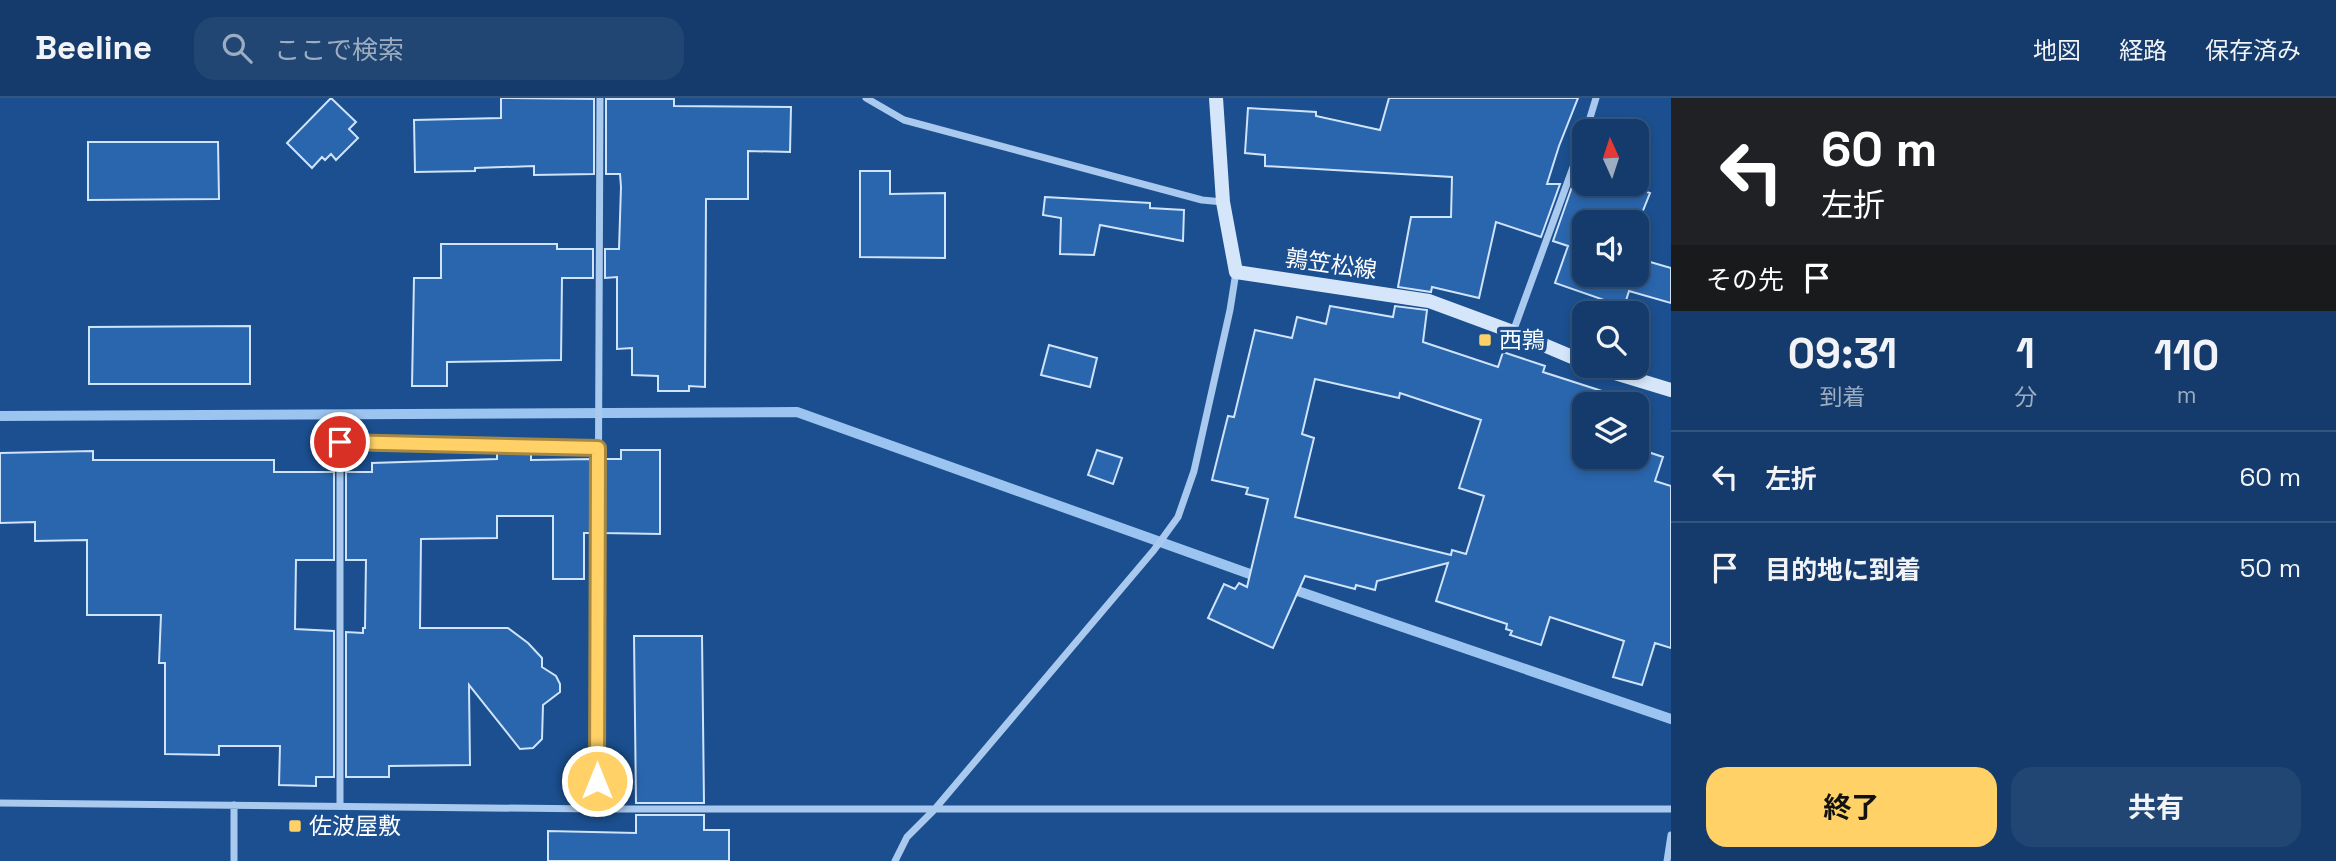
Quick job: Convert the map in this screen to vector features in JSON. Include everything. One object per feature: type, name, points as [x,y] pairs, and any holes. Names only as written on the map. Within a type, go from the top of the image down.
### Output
[{"type":"main road","points":[[1216,98],[1223,202],[1236,272]]},
{"type":"main road","name":"鶉笠松線","points":[[1236,272],[1429,301],[1572,357]]},
{"type":"main road","points":[[1632,378],[1671,390]]},
{"type":"street","points":[[597,809],[600,98]]},
{"type":"street","points":[[866,98],[904,120],[1202,200],[1223,202]]},
{"type":"street","points":[[1590,119],[1596,98]]},
{"type":"street","points":[[1513,332],[1572,170]]},
{"type":"street","points":[[895,861],[907,836],[934,810],[1154,550],[1178,517],[1194,471],[1236,272]]},
{"type":"street","points":[[340,806],[340,442],[598,448]]},
{"type":"street","points":[[0,803],[597,809],[1671,809]]},
{"type":"street","points":[[234,805],[234,861]]},
{"type":"street","points":[[1667,861],[1671,835]]},
{"type":"building","points":[[331,98],[356,122],[349,129],[358,138],[336,160],[331,154],[325,160],[322,157],[312,168],[287,143]]},
{"type":"building","points":[[501,98],[594,99],[594,174],[534,175],[534,166],[415,172],[414,120],[501,118]]},
{"type":"building","points":[[1389,98],[1578,98],[1547,184],[1560,184],[1541,237],[1496,222],[1479,298],[1432,287],[1431,292],[1398,287],[1411,217],[1451,217],[1452,177],[1265,166],[1265,155],[1245,153],[1248,108],[1316,112],[1316,116],[1380,130]]},
{"type":"building","points":[[606,99],[674,99],[674,106],[791,107],[790,152],[748,151],[748,199],[706,199],[705,387],[689,386],[689,391],[658,391],[658,376],[632,375],[632,348],[617,349],[617,277],[605,278],[605,249],[619,249],[621,187],[620,174],[606,174]]},
{"type":"building","points":[[88,142],[218,142],[219,199],[88,200]]},
{"type":"building","points":[[860,171],[890,171],[890,194],[945,193],[945,258],[860,257]]},
{"type":"building","points":[[1572,187],[1572,196],[1649,196],[1643,210],[1572,210],[1572,287],[1649,287],[1649,262],[1671,268],[1671,303],[1629,291],[1626,301],[1607,301],[1555,283],[1568,246],[1553,241]]},
{"type":"building","points":[[1045,197],[1150,203],[1150,208],[1184,210],[1183,241],[1100,225],[1094,255],[1060,254],[1061,218],[1043,215]]},
{"type":"building","points":[[441,244],[557,244],[557,249],[593,249],[593,278],[562,278],[561,360],[447,362],[447,386],[412,386],[414,278],[441,278]]},
{"type":"building","points":[[1330,306],[1393,317],[1395,306],[1427,310],[1423,342],[1498,367],[1503,352],[1545,366],[1543,372],[1605,392],[1572,392],[1572,469],[1649,469],[1649,452],[1663,457],[1655,481],[1671,486],[1671,648],[1655,643],[1642,685],[1613,677],[1624,641],[1550,617],[1541,645],[1510,635],[1512,631],[1506,629],[1507,624],[1436,601],[1448,563],[1377,581],[1375,590],[1356,585],[1355,589],[1305,576],[1273,648],[1208,618],[1224,584],[1235,589],[1239,583],[1247,587],[1268,499],[1246,494],[1248,488],[1212,480],[1228,416],[1234,417],[1255,330],[1292,338],[1297,317],[1326,324]],"holes":[[[1315,379],[1399,398],[1400,393],[1481,420],[1459,488],[1484,496],[1466,554],[1452,550],[1451,555],[1295,517],[1314,438],[1302,434]]]},
{"type":"building","points":[[250,326],[250,384],[89,384],[89,327]]},
{"type":"building","points":[[1049,345],[1097,358],[1090,387],[1041,375]]},
{"type":"building","points":[[621,450],[660,450],[660,534],[604,533],[605,459],[621,459]]},
{"type":"building","points":[[1097,450],[1122,458],[1113,484],[1088,475]]},
{"type":"building","points":[[93,451],[93,460],[274,460],[274,472],[334,472],[334,560],[296,560],[295,629],[334,631],[334,777],[316,777],[316,786],[279,785],[280,746],[219,746],[219,755],[165,754],[165,663],[159,663],[161,615],[87,615],[87,540],[35,541],[35,522],[0,523],[0,453]]},
{"type":"building","points":[[497,451],[531,452],[531,460],[592,459],[592,533],[584,533],[584,579],[553,579],[553,516],[497,516],[497,538],[421,539],[420,628],[508,628],[528,643],[542,658],[542,667],[556,676],[560,684],[560,692],[543,705],[542,739],[533,748],[520,749],[469,685],[470,765],[389,766],[389,777],[346,777],[346,632],[363,633],[365,628],[366,560],[346,560],[346,472],[372,472],[372,463],[497,459]]},
{"type":"building","points":[[634,636],[702,636],[704,803],[636,803]]},
{"type":"building","points":[[636,815],[704,815],[704,830],[729,830],[729,861],[548,861],[548,831],[636,833]]},
{"type":"waterway","points":[[0,416],[797,412],[1261,578]]},
{"type":"waterway","points":[[1286,587],[1671,719]]},
{"type":"place","name":"西鶉","points":[[1485,340]]},
{"type":"place","name":"佐波屋敷","points":[[295,826]]},
{"type":"route","points":[[340,442],[598,448],[597,781]]}]
